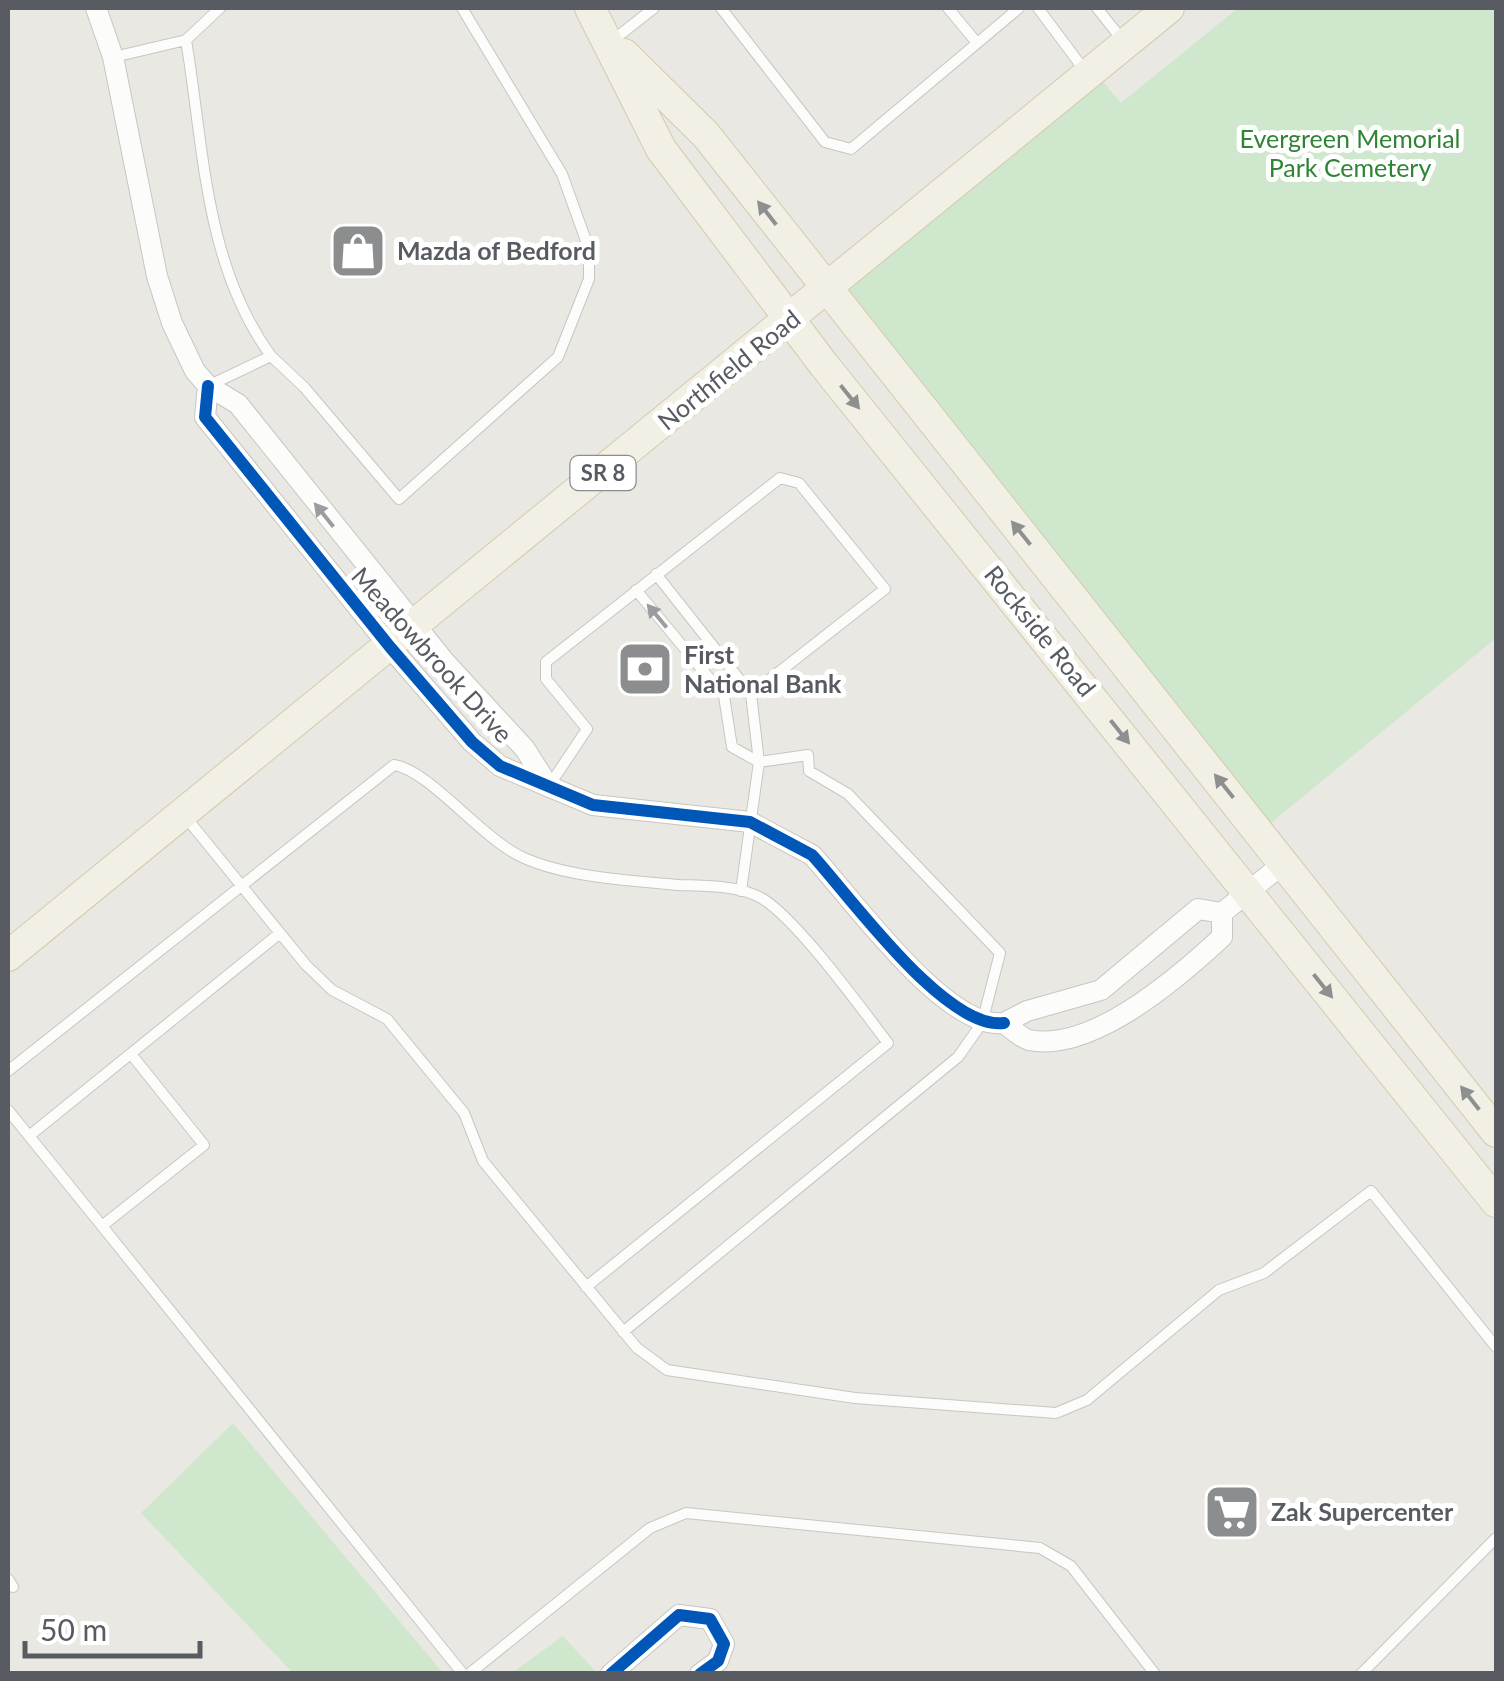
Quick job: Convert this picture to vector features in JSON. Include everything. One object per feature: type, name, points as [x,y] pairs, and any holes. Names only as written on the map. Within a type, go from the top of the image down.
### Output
[{"type":"main road","name":"Rockside Road","points":[[590,8],[611,42],[661,150],[791,320],[1496,1202]]},
{"type":"main road","name":"Northfield Road","points":[[8,956],[1169,8]]},
{"type":"main road","name":"Rockside Road","points":[[611,42],[706,134],[1496,1132]]},
{"type":"street","name":"Meadowbrook Drive","points":[[96,8],[113,57],[156,276],[182,349],[208,386],[238,404],[416,626],[525,749],[548,787]]},
{"type":"street","name":"Meadowbrook Drive","points":[[208,386],[205,417],[390,647],[472,742],[500,766],[593,805],[750,822],[812,855],[923,979],[944,999],[982,1023]]},
{"type":"street","points":[[982,1023],[1004,1022],[1026,1011],[1101,990],[1198,909],[1222,913],[1284,863]]},
{"type":"street","points":[[1004,1022],[1027,1040],[1058,1038],[1110,1024],[1222,938],[1222,913]]},
{"type":"street","points":[[611,1674],[678,1615],[710,1619],[721,1632],[724,1644],[719,1667],[700,1674]]},
{"type":"lane","points":[[113,57],[186,40],[220,8]]},
{"type":"lane","points":[[186,40],[214,229],[244,308],[271,356],[304,388],[398,499],[545,370],[570,336],[589,280],[589,249],[576,205],[462,8]]},
{"type":"lane","points":[[611,42],[654,8]]},
{"type":"lane","points":[[721,8],[825,142],[851,149],[1019,8]]},
{"type":"lane","points":[[948,8],[976,43]]},
{"type":"lane","points":[[1038,8],[1087,74]]},
{"type":"lane","points":[[1097,8],[1124,42]]},
{"type":"lane","points":[[208,386],[271,356]]},
{"type":"lane","points":[[548,787],[587,730],[546,679],[546,662],[780,478],[799,484],[885,589],[751,694]]},
{"type":"lane","points":[[656,574],[751,694],[760,762],[748,865],[741,891]]},
{"type":"lane","points":[[623,1332],[958,1058],[982,1023],[1000,952],[848,794],[810,771],[808,756],[760,762],[732,747],[724,696],[636,590]]},
{"type":"lane","points":[[8,1072],[394,765],[413,768],[444,800],[524,858],[616,880],[741,891],[764,900],[802,938],[888,1044],[586,1287]]},
{"type":"lane","points":[[184,814],[280,933],[332,990],[387,1019],[464,1113],[483,1162],[623,1332],[647,1358],[667,1370],[855,1398],[1056,1413],[1086,1400],[1219,1290],[1264,1273],[1370,1191],[1496,1347]]},
{"type":"lane","points":[[29,1136],[280,933]]},
{"type":"lane","points":[[102,1226],[204,1145],[131,1054]]},
{"type":"lane","points":[[8,1110],[466,1674],[650,1528],[686,1513],[1040,1548],[1071,1566],[1155,1674]]},
{"type":"lane","points":[[1361,1674],[1496,1538]]},
{"type":"green space","name":"Evergreen Memorial Park Cemetery","points":[[1238,8],[1496,8],[1496,638],[1260,832],[828,290],[1092,69],[1121,103]]},
{"type":"green space","points":[[233,1423],[443,1673],[293,1673],[141,1513]]},
{"type":"green space","points":[[563,1636],[597,1673],[512,1673]]},
{"type":"cycle path","points":[[208,386],[205,417],[390,647],[472,742],[500,766],[593,805],[750,822],[812,855],[900,957],[955,1006],[981,1020],[1004,1023]]},
{"type":"cycle path","points":[[611,1674],[679,1615],[710,1619],[724,1644],[718,1661],[700,1674]]},
{"type":"place","name":"Mazda of Bedford","points":[[358,251]]},
{"type":"place","name":"First National Bank","points":[[645,669]]},
{"type":"place","name":"Zak Supercenter","points":[[1232,1512]]}]
